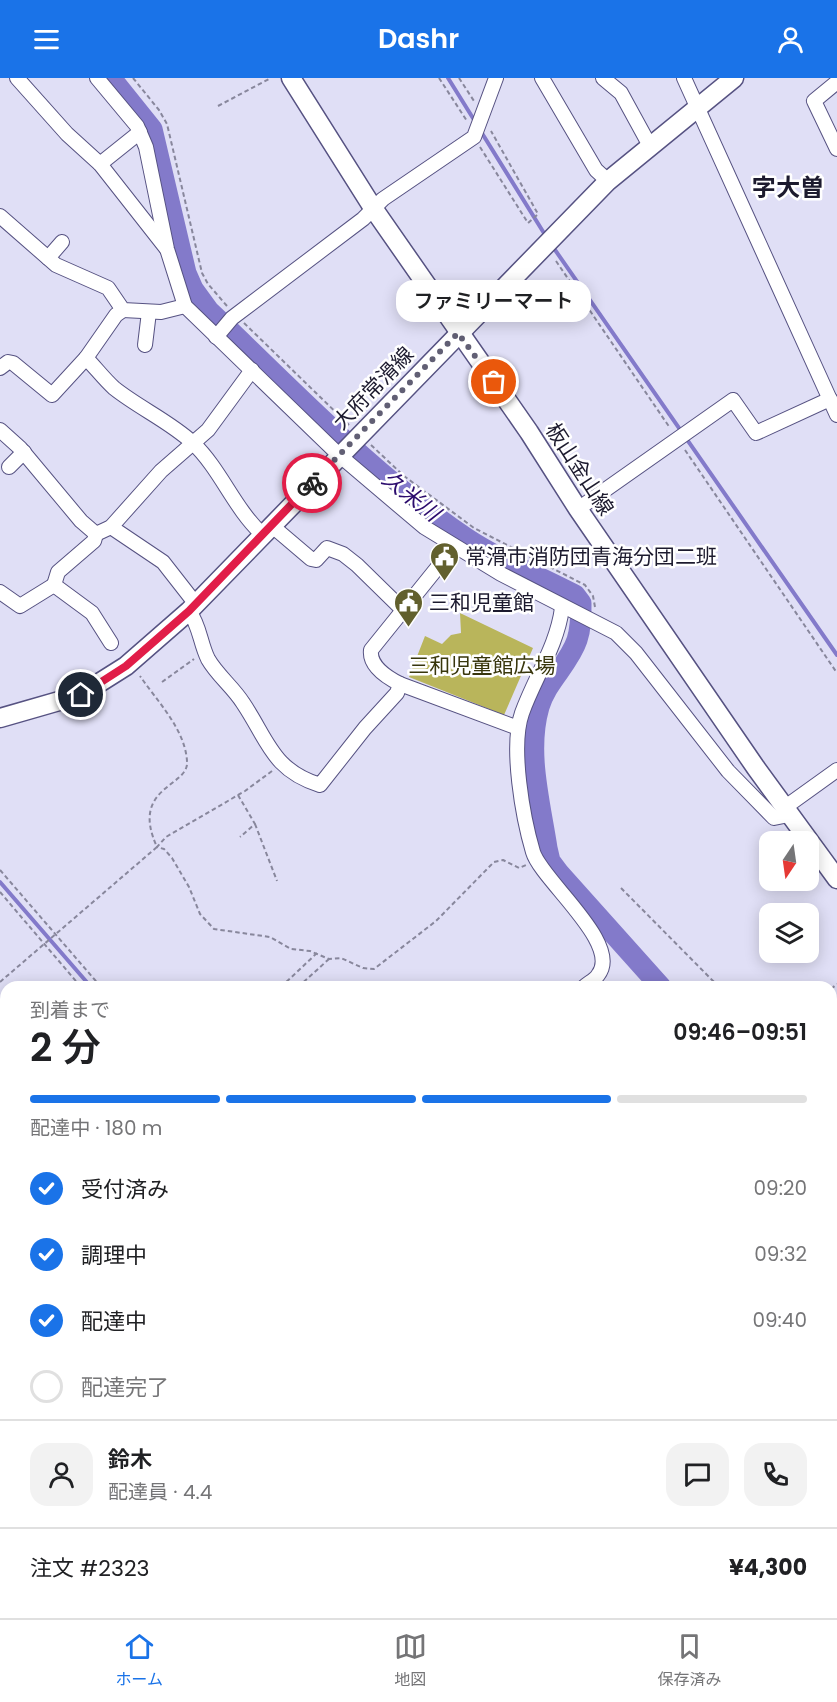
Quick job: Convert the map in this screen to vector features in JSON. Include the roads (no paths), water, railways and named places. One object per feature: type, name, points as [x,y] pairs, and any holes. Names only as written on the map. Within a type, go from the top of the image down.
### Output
[{"type":"main road","name":"板山金山線","points":[[291,78],[373,208],[458,333],[529,432],[578,509],[786,811],[837,879]]},
{"type":"main road","name":"大府常滑線","points":[[0,718],[81,695],[126,666],[192,607],[608,181],[734,78]]},
{"type":"street","points":[[17,78],[67,134],[100,164],[167,249]]},
{"type":"street","points":[[97,78],[127,112],[140,132],[154,178],[167,249],[185,306],[218,335],[339,455],[424,527],[454,547],[562,608],[616,633],[636,653],[695,731],[753,799],[774,818],[837,770]]},
{"type":"street","points":[[218,335],[234,316],[363,219],[373,208],[474,137],[483,118],[495,78]]},
{"type":"street","points":[[542,78],[596,170],[608,181]]},
{"type":"street","points":[[603,78],[621,93],[650,146]]},
{"type":"street","points":[[684,78],[837,415]]},
{"type":"street","points":[[837,82],[814,101],[837,149]]},
{"type":"street","points":[[100,164],[140,132]]},
{"type":"street","points":[[0,216],[56,265],[108,288],[123,310]]},
{"type":"street","points":[[48,258],[62,242]]},
{"type":"street","points":[[123,310],[149,312],[185,306]]},
{"type":"street","points":[[10,362],[55,400],[123,310]]},
{"type":"street","points":[[145,345],[149,312]]},
{"type":"street","points":[[86,358],[115,388],[153,412],[194,444],[222,479],[244,514],[311,559],[316,560],[327,548],[343,554],[403,610]]},
{"type":"street","points":[[0,592],[20,606],[54,585],[57,572],[94,541],[96,534],[111,527],[161,471],[194,444],[223,413],[252,370]]},
{"type":"street","points":[[578,509],[732,400],[756,433],[830,399]]},
{"type":"street","points":[[0,430],[24,452],[68,507],[96,534]]},
{"type":"street","points":[[9,467],[24,452]]},
{"type":"street","points":[[111,527],[163,562],[192,607],[205,650],[218,682],[244,696],[271,753],[282,765],[305,780],[320,785],[364,728],[397,693],[400,684]]},
{"type":"street","points":[[454,547],[370,654],[387,677],[400,684],[518,728]]},
{"type":"street","points":[[54,585],[92,613],[111,642]]},
{"type":"street","points":[[562,608],[553,645],[521,715],[517,747],[525,820],[535,858],[580,915],[602,958],[599,975],[592,981]]},
{"type":"waterway","name":"久米川","points":[[111,78],[152,129],[186,273],[193,289],[209,311],[333,430],[397,487],[466,538],[506,561],[575,595],[581,603],[577,640],[569,657],[542,698],[535,724],[535,777],[547,848],[550,861],[559,873],[656,981]]},
{"type":"waterway","points":[[448,78],[476,123]]},
{"type":"waterway","points":[[480,130],[547,238]]},
{"type":"waterway","points":[[553,247],[837,655]]},
{"type":"waterway","points":[[0,882],[86,981]]},
{"type":"place","name":"ファミリーマート","points":[[494,382]]},
{"type":"place","name":"常滑市消防団青海分団二班","points":[[444,582]]},
{"type":"place","name":"三和児童館","points":[[408,628]]},
{"type":"district","name":"字大曽","points":[[788,187]]},
{"type":"park label","name":"三和児童館広場","points":[[482,665]]}]
